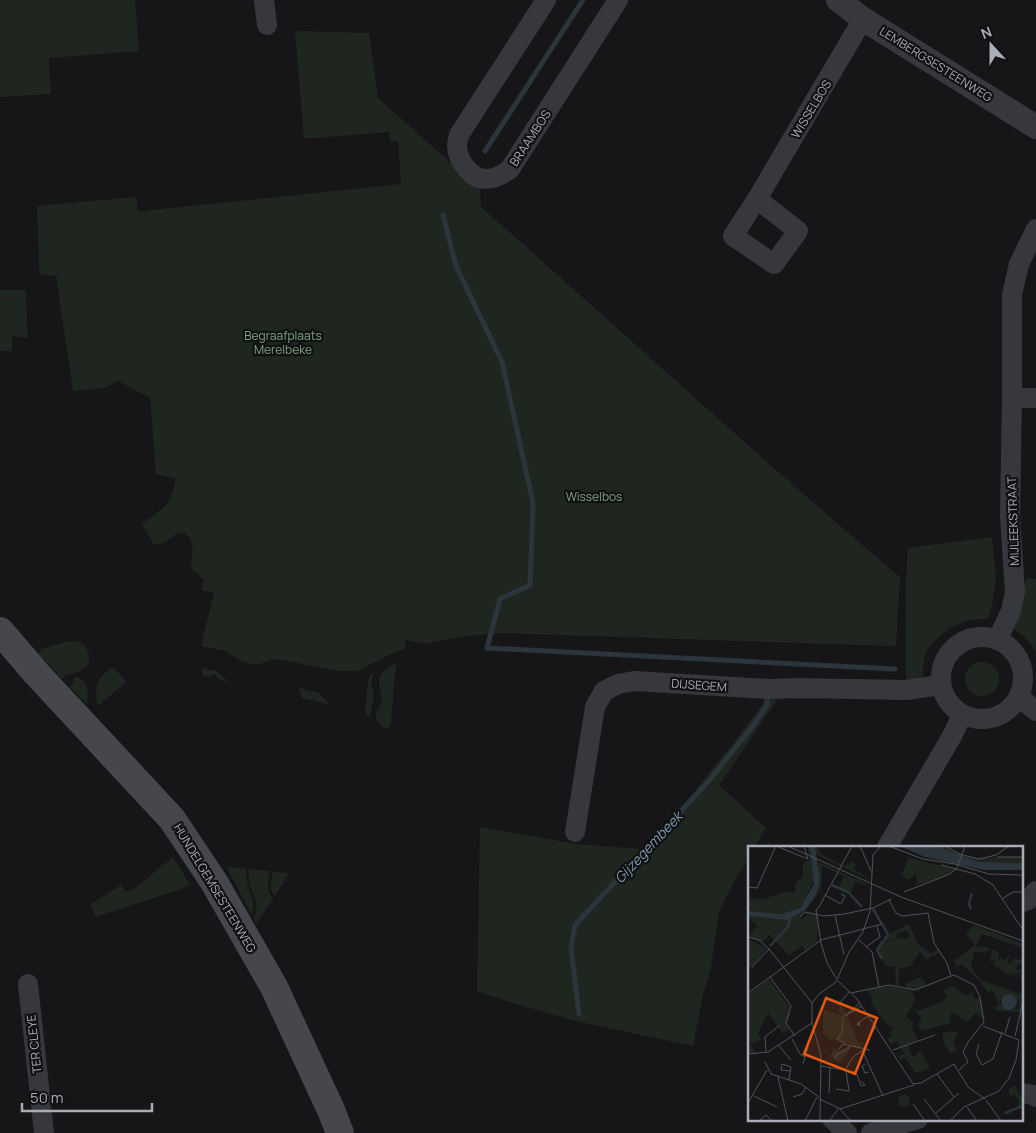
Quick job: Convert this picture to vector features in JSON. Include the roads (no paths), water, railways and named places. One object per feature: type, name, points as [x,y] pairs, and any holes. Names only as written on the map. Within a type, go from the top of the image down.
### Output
[{"type":"main road","name":"HUNDELGEMSESTEENWEG","points":[[0,631],[36,674],[172,818],[214,882],[274,987],[340,1133]]},
{"type":"street","points":[[264,0],[267,25]]},
{"type":"street","name":"BRAAMBOS","points":[[546,0],[459,135],[457,146],[460,162],[476,178],[484,180],[493,178],[510,169],[618,0]]},
{"type":"street","name":"LEMBERGSESTEENWEG","points":[[838,0],[864,19],[1036,127]]},
{"type":"street","name":"WISSELBOS","points":[[757,199],[864,19]]},
{"type":"street","name":"MIJLEEKSTRAAT","points":[[997,640],[1011,611],[1015,592],[1010,516],[1012,295],[1019,264],[1036,229]]},
{"type":"street","points":[[1012,398],[1036,398]]},
{"type":"street","points":[[985,637],[1006,644],[1029,665],[1019,697],[1008,711],[992,718],[975,719],[962,715],[948,702],[941,685],[942,667],[948,654],[958,644],[972,638],[985,637]]},
{"type":"street","name":"DIJSEGEM","points":[[574,832],[595,707],[604,691],[618,684],[634,681],[768,689],[906,690],[941,685]]},
{"type":"street","points":[[1019,697],[1036,711]]},
{"type":"street","points":[[889,846],[952,736],[962,715]]},
{"type":"street","points":[[1024,901],[1028,900],[1036,891]]},
{"type":"street","name":"TER CLEYE","points":[[28,984],[44,1133]]},
{"type":"street","points":[[1024,1093],[1036,1097]]},
{"type":"street","points":[[819,1133],[829,1120]]},
{"type":"street","points":[[831,1120],[847,1133]]},
{"type":"street","points":[[871,1133],[915,1120]]},
{"type":"waterway","points":[[485,151],[583,0]]},
{"type":"waterway","points":[[443,215],[456,266],[502,362],[533,503],[530,585],[500,599],[487,648],[895,669]]},
{"type":"waterway","name":"Gijzegembeek","points":[[579,1014],[571,948],[575,925],[708,782],[755,723],[767,705],[767,694]]},
{"type":"park label","name":"Begraafplaats Merelbeke","points":[[283,342]]},
{"type":"park label","name":"Wisselbos","points":[[594,496]]}]
